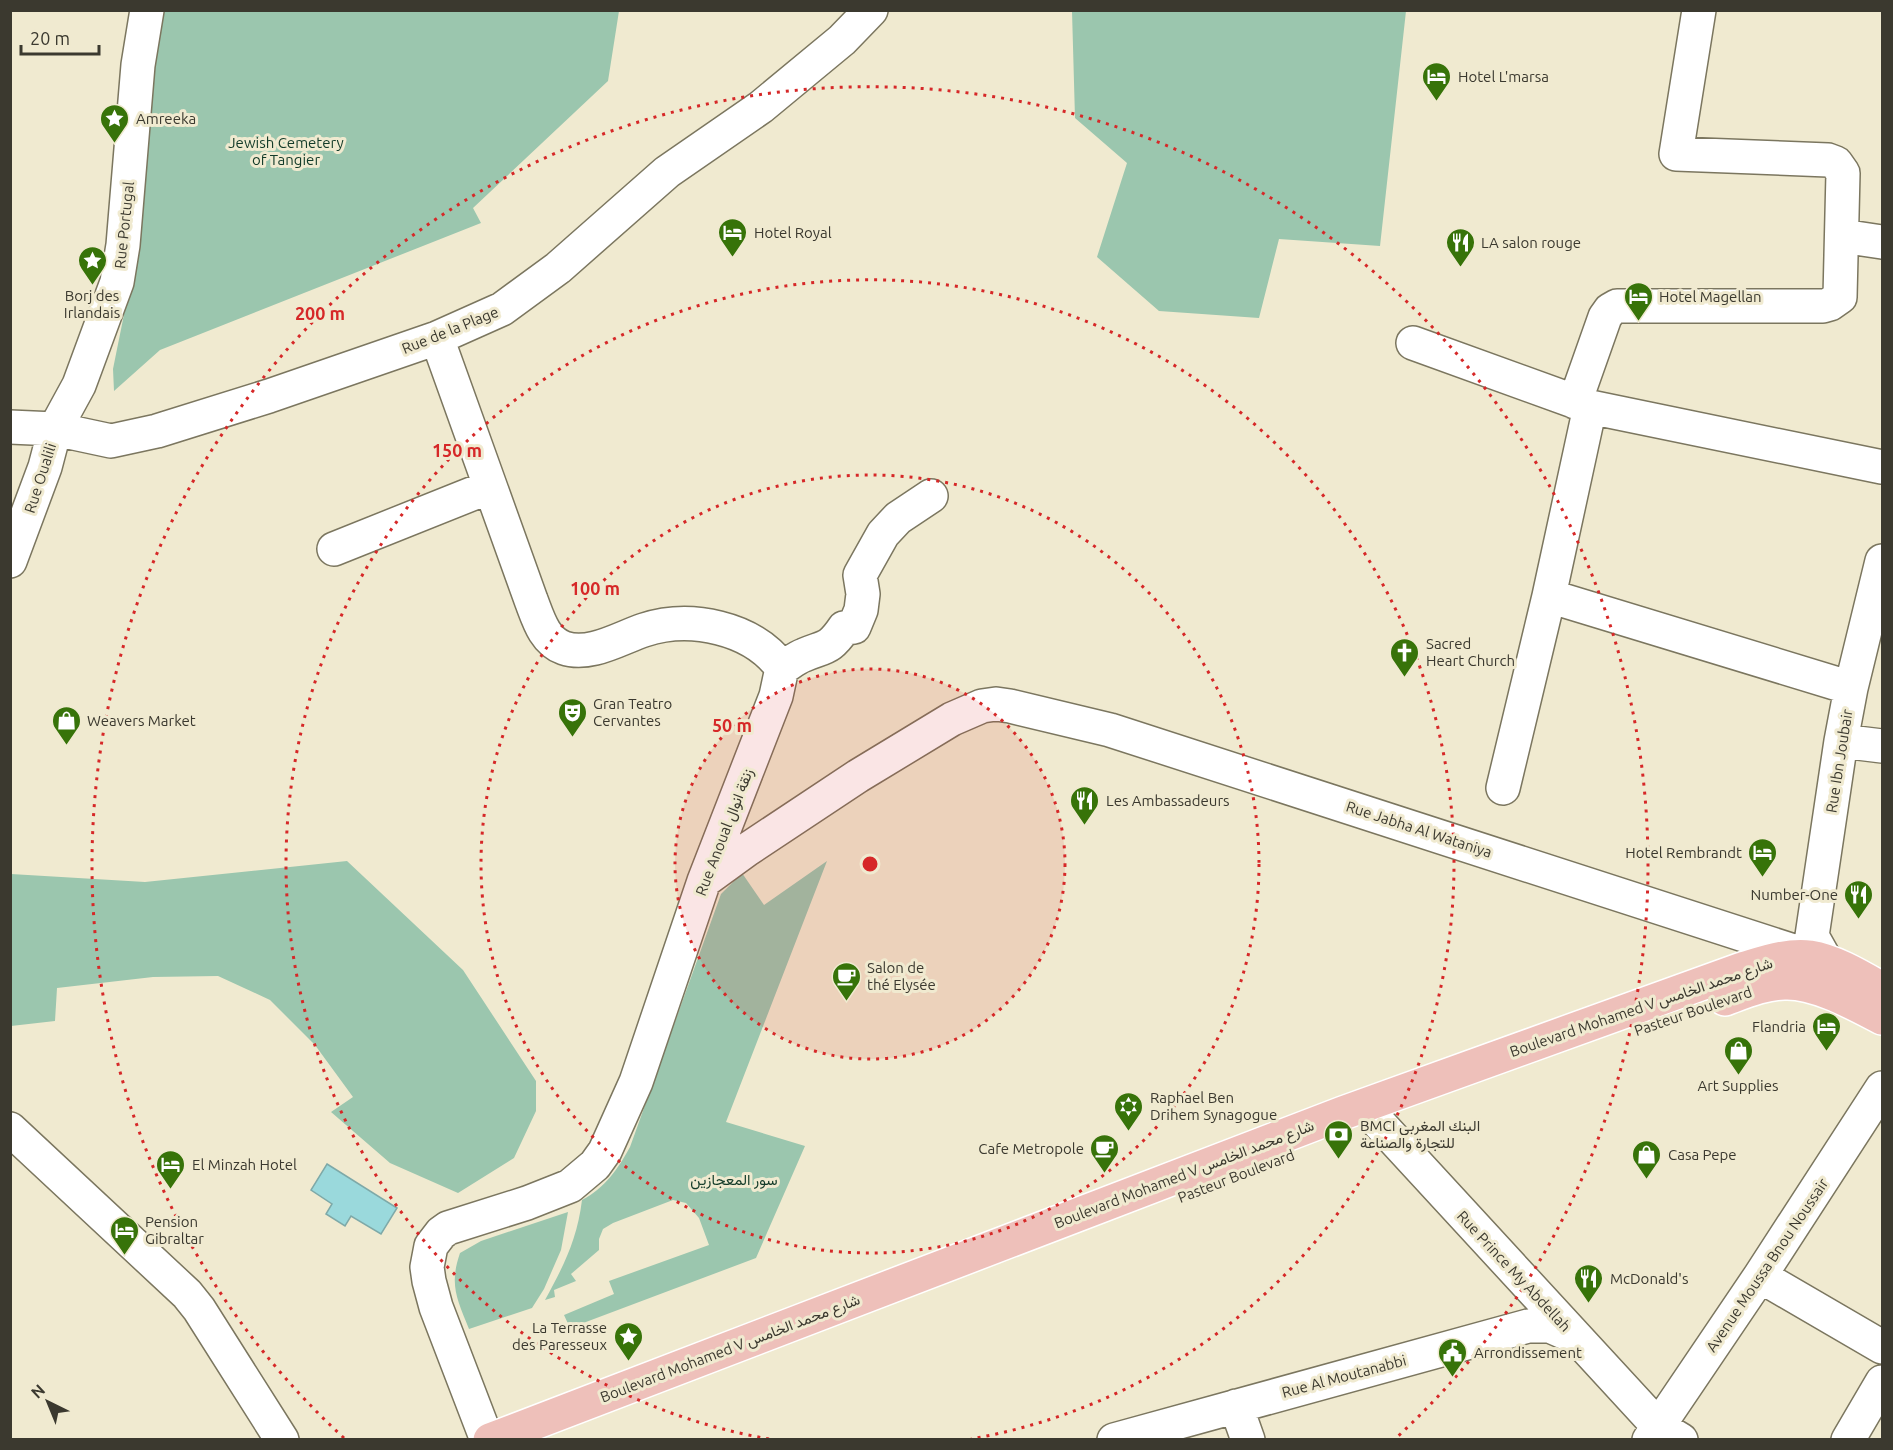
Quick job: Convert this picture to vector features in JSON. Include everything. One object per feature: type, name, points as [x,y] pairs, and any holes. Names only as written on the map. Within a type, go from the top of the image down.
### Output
[{"type":"main road","name":"Boulevard Mohamed V شارع محمد الخامس","points":[[489,1440],[1366,1105],[1742,969],[1790,957],[1809,957],[1826,961],[1882,989]]},
{"type":"main road","name":"Pasteur Boulevard","points":[[537,1440],[1378,1122],[1752,989],[1785,982],[1803,984],[1822,990],[1882,1018]]},
{"type":"street","name":"Rue Portugal","points":[[55,429],[79,385],[120,268],[138,65],[147,10]]},
{"type":"street","name":"Rue de la Plage","points":[[10,427],[55,429],[111,441],[157,431],[269,396],[437,338],[502,309],[558,268],[667,172],[760,107],[842,40],[871,10]]},
{"type":"street","points":[[1503,788],[1549,596],[1582,404],[1605,317],[1617,306],[1627,305],[1823,306],[1840,297],[1843,173],[1836,163],[1828,160],[1676,154],[1699,10]]},
{"type":"street","points":[[1842,236],[1882,242]]},
{"type":"street","points":[[437,338],[489,487],[543,630],[563,648],[579,651],[611,643],[646,629],[680,623],[726,630],[746,639],[775,659],[782,668],[804,655],[826,647],[837,639],[844,628],[854,627],[861,610],[863,594],[861,575],[883,534],[898,518],[931,496]]},
{"type":"street","points":[[1413,344],[1582,404],[1879,466]]},
{"type":"street","name":"Rue Oualili","points":[[10,561],[45,466],[55,429]]},
{"type":"street","points":[[334,549],[489,487]]},
{"type":"street","name":"Rue Ibn Joubair","points":[[1826,961],[1812,936],[1841,741],[1851,688],[1882,561]]},
{"type":"street","points":[[1549,596],[1851,688]]},
{"type":"street","name":"Rue Anoual زنقة انوال","points":[[489,1440],[436,1307],[427,1266],[431,1246],[448,1228],[527,1203],[570,1186],[595,1166],[616,1130],[636,1082],[704,881],[776,696],[782,668]]},
{"type":"street","name":"Rue Jabha Al Wataniya","points":[[704,881],[858,776],[952,718],[982,706],[996,704],[1110,730],[1826,961]]},
{"type":"street","points":[[1841,741],[1882,746]]},
{"type":"street","name":"Avenue Moussa Bnou Noussair","points":[[1663,1435],[1760,1276],[1882,1088]]},
{"type":"street","name":"Rue Prince My Abdellah","points":[[1378,1122],[1663,1435]]},
{"type":"street","points":[[10,1129],[187,1294],[199,1309],[282,1440]]},
{"type":"street","points":[[1760,1276],[1882,1347]]},
{"type":"street","name":"Rue Al Moutanabbi","points":[[1114,1440],[1528,1326],[1550,1326],[1574,1336]]},
{"type":"street","points":[[1848,1440],[1882,1382]]},
{"type":"street","points":[[1236,1406],[1248,1440]]},
{"type":"green space","name":"Jewish Cemetery of Tangier","points":[[162,11],[619,11],[608,81],[473,208],[481,223],[160,350],[114,391],[113,369],[137,250],[152,70]]},
{"type":"green space","points":[[1072,11],[1406,11],[1380,246],[1279,239],[1259,318],[1159,311],[1097,257],[1127,163],[1075,118]]},
{"type":"green space","points":[[347,861],[463,970],[536,1081],[536,1111],[514,1158],[458,1193],[390,1163],[331,1112],[353,1097],[315,1045],[270,1000],[218,976],[153,977],[57,988],[55,1021],[11,1026],[11,874],[145,882]]},
{"type":"green space","name":"سور المعجازين","points":[[827,861],[726,1122],[805,1146],[756,1258],[570,1328],[564,1315],[614,1294],[609,1281],[709,1245],[699,1218],[686,1203],[673,1200],[603,1229],[599,1239],[599,1250],[571,1274],[576,1281],[554,1290],[555,1297],[545,1300],[569,1252],[577,1228],[582,1200],[598,1190],[610,1177],[630,1147],[721,894],[742,873],[764,905]]},
{"type":"green space","points":[[568,1212],[561,1250],[544,1289],[532,1308],[469,1329],[456,1292],[455,1274],[460,1253],[481,1241]]},
{"type":"water","points":[[327,1164],[397,1208],[381,1234],[351,1216],[345,1226],[326,1214],[332,1204],[311,1190]]},
{"type":"place","name":"Hotel L'marsa","points":[[1437,102]]},
{"type":"place","name":"Amreeka","points":[[115,144]]},
{"type":"place","name":"Hotel Royal","points":[[733,258]]},
{"type":"place","name":"LA salon rouge","points":[[1460,268]]},
{"type":"place","name":"Borj des Irlandais","points":[[92,286]]},
{"type":"place","name":"Hotel Magellan","points":[[1638,322]]},
{"type":"place","name":"Sacred Heart Church","points":[[1405,678]]},
{"type":"place","name":"Gran Teatro Cervantes","points":[[572,738]]},
{"type":"place","name":"Weavers Market","points":[[66,746]]},
{"type":"place","name":"Les Ambassadeurs","points":[[1085,826]]},
{"type":"place","name":"Hotel Rembrandt","points":[[1763,878]]},
{"type":"place","name":"Number-One","points":[[1859,920]]},
{"type":"place","name":"Salon de thé Elysée","points":[[846,1002]]},
{"type":"place","name":"Flandria","points":[[1827,1052]]},
{"type":"place","name":"Art Supplies","points":[[1738,1076]]},
{"type":"place","name":"Raphael Ben Drihem Synagogue","points":[[1129,1132]]},
{"type":"place","name":"BMCI البنك المغربي للتجارة والصناعة","points":[[1339,1160]]},
{"type":"place","name":"Cafe Metropole","points":[[1105,1174]]},
{"type":"place","name":"Casa Pepe","points":[[1647,1180]]},
{"type":"place","name":"El Minzah Hotel","points":[[171,1190]]},
{"type":"place","name":"Pension Gibraltar","points":[[124,1256]]},
{"type":"place","name":"McDonald's","points":[[1589,1304]]},
{"type":"place","name":"La Terrasse des Paresseux","points":[[628,1362]]},
{"type":"place","name":"Arrondissement","points":[[1453,1378]]}]
